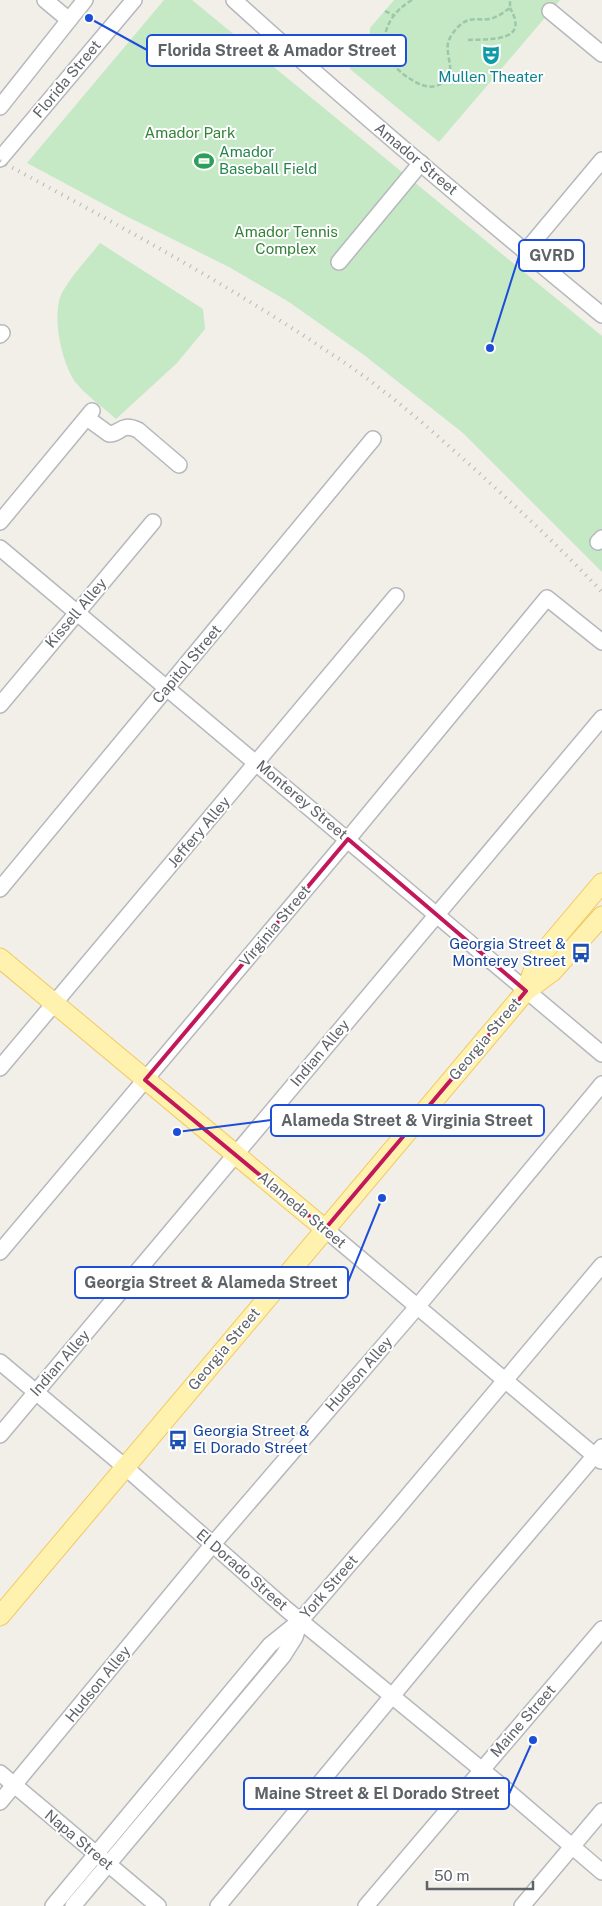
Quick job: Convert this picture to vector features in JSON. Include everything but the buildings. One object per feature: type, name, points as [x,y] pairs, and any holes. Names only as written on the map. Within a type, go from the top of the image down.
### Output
[{"type":"main road","name":"Georgia Street","points":[[526,991],[537,960],[602,883]]},
{"type":"main road","name":"Georgia Street","points":[[0,1616],[526,991],[553,971],[602,916]]},
{"type":"main road","name":"Alameda Street","points":[[0,958],[326,1229]]},
{"type":"street","points":[[45,0],[69,20]]},
{"type":"street","points":[[0,107],[85,0]]},
{"type":"street","name":"Florida Street","points":[[0,159],[134,0]]},
{"type":"street","name":"Amador Street","points":[[234,0],[525,252],[602,314]]},
{"type":"street","points":[[550,11],[602,54]]},
{"type":"street","points":[[525,252],[602,160]]},
{"type":"street","points":[[339,262],[421,163]]},
{"type":"street","points":[[0,522],[89,414],[108,434],[114,434],[121,428],[130,427],[138,430],[179,465]]},
{"type":"street","name":"Capitol Street","points":[[0,889],[373,439]]},
{"type":"street","name":"Kissell Alley","points":[[0,705],[153,522]]},
{"type":"street","name":"Monterey Street","points":[[0,548],[602,1054]]},
{"type":"street","name":"Jeffery Alley","points":[[0,1068],[396,596]]},
{"type":"street","name":"Virginia Street","points":[[0,1252],[348,839],[547,598],[602,642]]},
{"type":"street","name":"Indian Alley","points":[[0,1435],[602,718]]},
{"type":"street","name":"Hudson Alley","points":[[0,1802],[213,1544],[417,1307],[602,1084]]},
{"type":"street","name":"Alameda Street","points":[[326,1229],[505,1381],[600,1455]]},
{"type":"street","name":"York Street","points":[[53,1906],[102,1859],[270,1645],[301,1620],[602,1265]]},
{"type":"street","name":"El Dorado Street","points":[[0,1362],[125,1467],[301,1620],[602,1872]]},
{"type":"street","points":[[218,1906],[475,1596],[600,1455]]},
{"type":"street","name":"Maine Street","points":[[366,1906],[602,1628]]},
{"type":"street","name":"Napa Street","points":[[0,1773],[158,1906]]},
{"type":"street","points":[[522,1906],[602,1811]]},
{"type":"street","points":[[72,1906],[102,1859]]},
{"type":"path","points":[[412,0],[393,15],[386,26],[384,35],[386,52],[396,68],[406,77],[428,87],[434,87],[448,77],[451,70],[448,43],[458,27],[466,21],[480,18],[488,20],[497,17],[510,8]]},
{"type":"path","points":[[468,40],[506,37],[513,31],[516,20],[510,8],[510,0]]},
{"type":"path","points":[[384,11],[393,15]]},
{"type":"highlighted area","points":[[348,839],[526,991],[325,1229],[145,1080]]},
{"type":"green space","name":"Amador Park","points":[[164,0],[192,0],[602,336],[602,572],[463,433],[364,355],[289,302],[229,267],[124,215],[27,163]]},
{"type":"green space","points":[[394,0],[560,0],[439,142],[350,69],[350,56],[370,33],[370,28]]},
{"type":"green space","points":[[100,243],[203,309],[205,329],[177,363],[116,419],[76,383],[66,364],[59,338],[59,300],[76,272]]},
{"type":"railway","points":[[0,161],[127,230],[210,278],[293,328],[350,366],[382,390],[445,443],[550,539],[602,592]]},
{"type":"place","name":"Florida Street & Amador Street","points":[[89,18]]},
{"type":"place","name":"Mullen Theater","points":[[491,55]]},
{"type":"place","name":"Amador Baseball Field","points":[[204,161]]},
{"type":"place","name":"GVRD","points":[[490,348]]},
{"type":"place","name":"Georgia Street & Monterey Street","points":[[581,953]]},
{"type":"place","name":"Alameda Street & Virginia Street","points":[[177,1132]]},
{"type":"place","name":"Georgia Street & Alameda Street","points":[[382,1198]]},
{"type":"place","name":"Georgia Street & El Dorado Street","points":[[178,1440]]},
{"type":"place","name":"Maine Street & El Dorado Street","points":[[533,1740]]},
{"type":"park label","name":"Amador Tennis Complex","points":[[286,240]]}]
